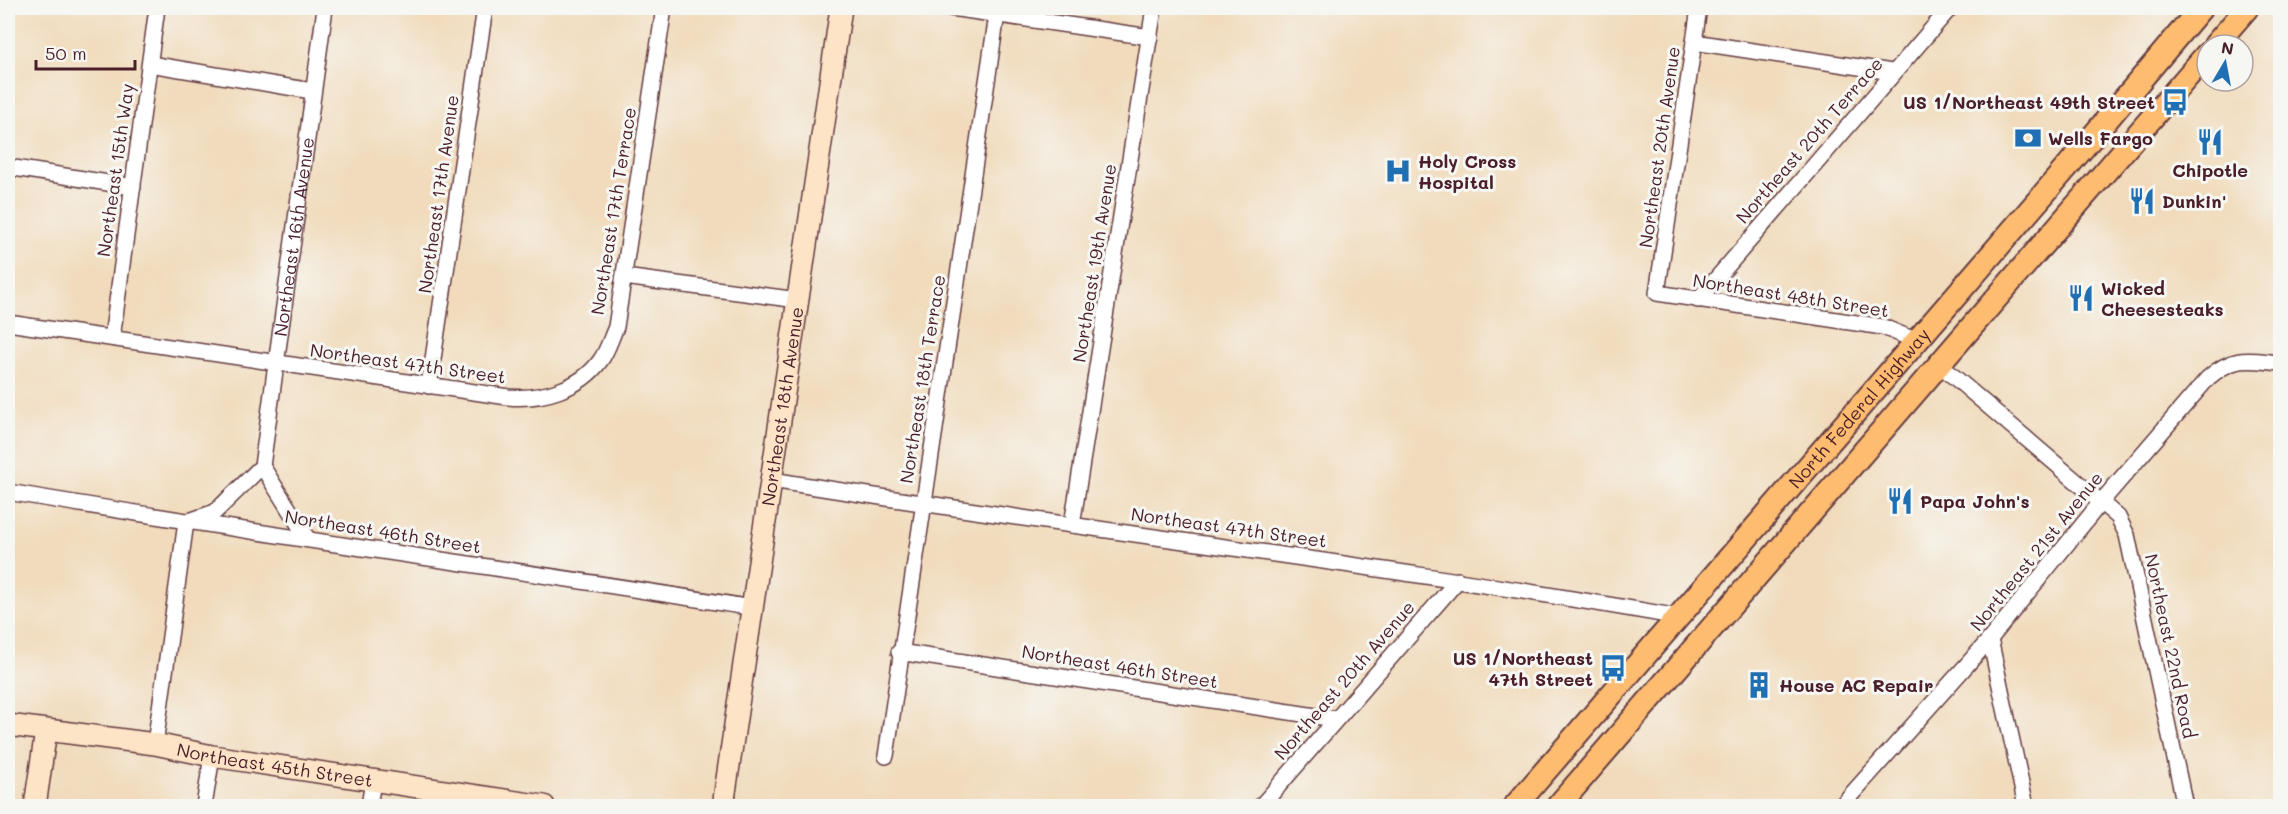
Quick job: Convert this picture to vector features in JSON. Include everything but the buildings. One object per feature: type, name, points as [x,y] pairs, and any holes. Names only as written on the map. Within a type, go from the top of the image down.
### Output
[{"type":"main road","name":"North Federal Highway","points":[[1520,803],[2201,8]]},
{"type":"main road","points":[[2225,33],[2246,8]]},
{"type":"main road","name":"North Federal Highway","points":[[1558,807],[2195,68]]},
{"type":"main road","points":[[2067,167],[2062,194],[2067,215]]},
{"type":"main road","points":[[1939,364],[1940,343],[1958,293]]},
{"type":"main road","points":[[1900,408],[1917,358],[1917,341]]},
{"type":"street","name":"Northeast 15th Way","points":[[112,338],[157,8]]},
{"type":"street","name":"Northeast 16th Avenue","points":[[262,466],[325,8]]},
{"type":"street","name":"Northeast 17th Avenue","points":[[429,386],[485,8]]},
{"type":"street","name":"Northeast 17th Terrace","points":[[553,393],[577,382],[600,361],[616,327],[664,8]]},
{"type":"street","name":"Northeast 18th Avenue","points":[[723,807],[841,8]]},
{"type":"street","points":[[951,8],[997,11],[1150,37]]},
{"type":"street","name":"Northeast 19th Avenue","points":[[1072,525],[1154,8]]},
{"type":"street","name":"Northeast 20th Avenue","points":[[1657,293],[1699,8]]},
{"type":"street","name":"Northeast 20th Terrace","points":[[1698,300],[1892,72],[1950,8]]},
{"type":"street","name":"Northeast 18th Terrace","points":[[886,756],[899,651],[997,11]]},
{"type":"street","points":[[1694,42],[1892,72]]},
{"type":"street","points":[[150,64],[312,91]]},
{"type":"street","points":[[8,167],[133,186]]},
{"type":"street","points":[[624,277],[798,300]]},
{"type":"street","name":"Northeast 48th Street","points":[[1657,293],[1883,327],[1917,341]]},
{"type":"street","name":"Northeast 47th Street","points":[[8,323],[529,399],[553,393]]},
{"type":"street","name":"Northeast 21st Avenue","points":[[1841,807],[1990,639],[2101,502],[2208,378],[2224,364],[2245,360],[2280,363]]},
{"type":"street","points":[[1939,364],[2101,502]]},
{"type":"street","points":[[155,744],[186,522],[215,512],[262,466],[307,538]]},
{"type":"street","name":"Northeast 47th Street","points":[[772,480],[923,505],[1458,580],[1679,617]]},
{"type":"street","name":"Northeast 46th Street","points":[[8,492],[186,522],[307,538],[753,608]]},
{"type":"street","name":"Northeast 22nd Road","points":[[2101,502],[2118,517],[2127,536],[2185,807]]},
{"type":"street","name":"Northeast 20th Avenue","points":[[1261,807],[1335,718],[1458,580]]},
{"type":"street","points":[[1990,639],[2026,807]]},
{"type":"street","name":"Northeast 46th Street","points":[[899,651],[1335,718]]},
{"type":"street","name":"Northeast 45th Street","points":[[8,725],[155,744],[212,756],[530,806]]},
{"type":"street","points":[[35,807],[46,731]]},
{"type":"street","points":[[204,807],[212,756]]},
{"type":"street","points":[[369,807],[373,781]]},
{"type":"place","name":"US 1/Northeast 49th Street","points":[[2175,102]]},
{"type":"place","name":"Wells Fargo","points":[[2028,138]]},
{"type":"place","name":"Chipotle","points":[[2210,142]]},
{"type":"place","name":"Holy Cross Hospital","points":[[1398,171]]},
{"type":"place","name":"Dunkin'","points":[[2142,201]]},
{"type":"place","name":"Wicked Cheesesteaks","points":[[2081,298]]},
{"type":"place","name":"Papa John's","points":[[1900,501]]},
{"type":"place","name":"US 1/Northeast 47th Street","points":[[1613,668]]},
{"type":"place","name":"House AC Repair","points":[[1759,685]]}]
